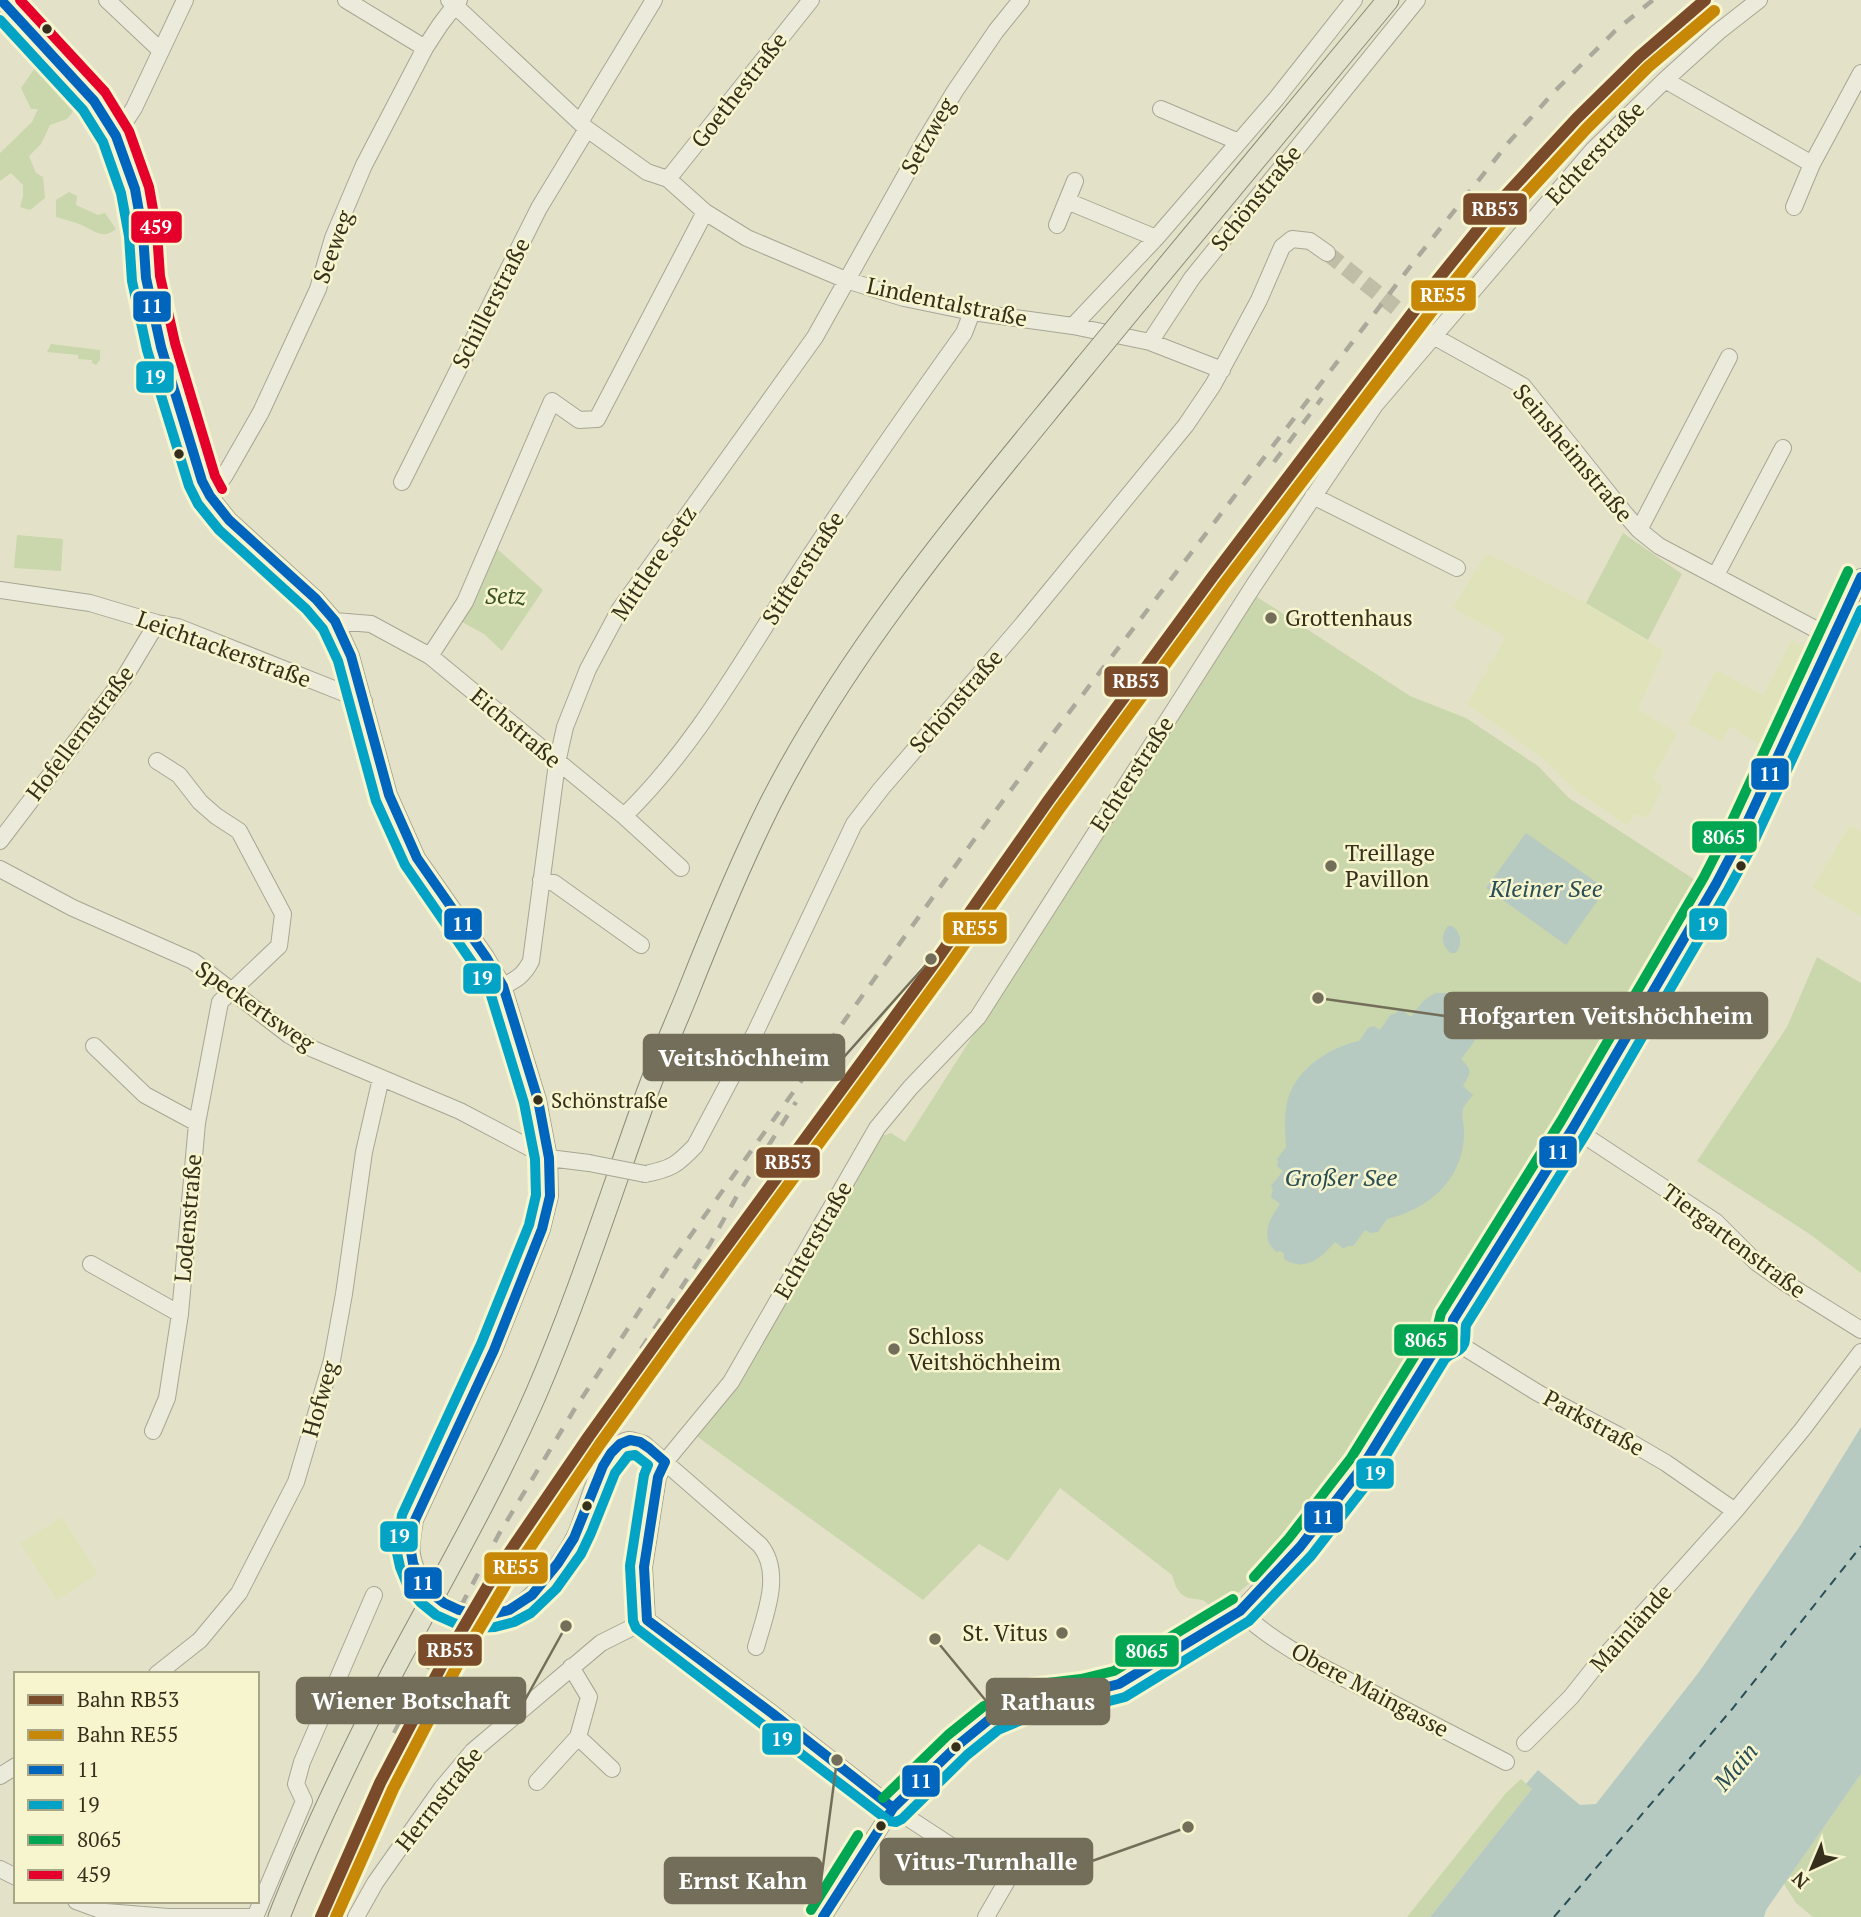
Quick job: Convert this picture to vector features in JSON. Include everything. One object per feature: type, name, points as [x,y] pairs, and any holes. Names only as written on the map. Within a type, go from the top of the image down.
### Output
[{"type":"main road","points":[[279,1917],[341,1774],[476,1518],[535,1395],[590,1257],[647,1093],[725,900],[771,803],[816,723],[871,638],[942,542],[1388,0]]},
{"type":"street","points":[[1,0],[94,101],[116,136],[135,188],[143,234],[146,278],[161,347],[202,481],[229,520],[316,598],[335,621],[351,656],[389,795],[417,858],[503,986],[538,1100],[549,1158],[550,1196],[542,1229],[494,1350],[415,1520],[410,1547],[421,1581],[436,1599],[475,1615],[511,1609],[526,1600],[557,1565],[575,1536],[606,1459],[618,1445],[630,1440],[644,1444],[760,1545],[768,1555],[770,1597],[756,1647]]},
{"type":"street","points":[[107,0],[160,50]]},
{"type":"street","points":[[116,136],[134,108],[185,0]]},
{"type":"street","points":[[346,0],[425,48]]},
{"type":"street","points":[[583,125],[654,0]]},
{"type":"street","name":"Goethestraße","points":[[668,179],[811,0]]},
{"type":"street","name":"Setzweg","points":[[846,280],[955,91],[1021,0]]},
{"type":"street","points":[[1073,326],[1156,238],[1285,88],[1354,0]]},
{"type":"street","name":"Schönstraße","points":[[1150,342],[1192,278],[1417,0]]},
{"type":"street","name":"Echterstraße","points":[[665,1462],[731,1382],[877,1128],[910,1088],[978,1017],[1254,585],[1375,405],[1592,150],[1664,80],[1759,0]]},
{"type":"street","name":"Seeweg","points":[[210,496],[229,469],[261,412],[318,289],[333,238],[364,165],[425,48],[454,2]]},
{"type":"street","name":"Lindentalstraße","points":[[454,2],[583,125],[647,172],[668,179],[705,212],[747,238],[846,280],[904,298],[972,312],[1073,326],[1150,342]]},
{"type":"street","points":[[1794,206],[1812,164],[1861,74]]},
{"type":"street","points":[[1664,80],[1812,164]]},
{"type":"street","points":[[1161,109],[1238,142]]},
{"type":"street","name":"Schillerstraße","points":[[402,482],[583,125]]},
{"type":"street","points":[[1057,225],[1075,181]]},
{"type":"street","points":[[1067,201],[1156,238]]},
{"type":"street","points":[[430,656],[465,602],[552,401],[579,420],[597,419],[705,212]]},
{"type":"street","name":"Schönstraße","points":[[549,1158],[645,1174],[667,1170],[682,1160],[695,1146],[755,1033],[854,824],[1186,425],[1222,370],[1259,300],[1282,247],[1292,239],[1310,241],[1327,253]]},
{"type":"street","name":"Mittlere Setz","points":[[503,986],[525,972],[531,961],[565,727],[588,669],[620,609],[804,353],[846,280]]},
{"type":"street","name":"Stifterstraße","points":[[624,817],[647,794],[696,732],[873,460],[964,332],[972,312]]},
{"type":"street","points":[[1415,323],[1433,336]]},
{"type":"street","name":"Seinsheimstraße","points":[[1433,336],[1523,386],[1639,530],[1660,546],[1834,639]]},
{"type":"street","points":[[1150,342],[1222,370]]},
{"type":"street","name":"Seinsheimstraße","points":[[1639,530],[1729,357]]},
{"type":"street","points":[[1716,575],[1783,448]]},
{"type":"street","points":[[1313,496],[1457,568]]},
{"type":"street","points":[[823,1917],[893,1808],[958,1745],[991,1718],[1034,1699],[1084,1693],[1119,1684],[1240,1611],[1324,1517],[1363,1466],[1434,1351],[1442,1342],[1451,1339],[1454,1320],[1573,1128],[1716,884],[1861,577]]},
{"type":"street","name":"Leichtackerstraße","points":[[0,590],[90,603],[178,627],[364,701]]},
{"type":"street","name":"Eichstraße","points":[[335,621],[371,624],[430,656],[624,817],[681,868]]},
{"type":"street","name":"Hofellernstraße","points":[[0,841],[124,678],[157,623]]},
{"type":"street","points":[[157,761],[179,775],[200,802],[239,831],[283,914],[279,946],[231,991]]},
{"type":"street","name":"Speckertsweg","points":[[0,869],[73,908],[193,961],[289,1035],[313,1049],[460,1111],[549,1158]]},
{"type":"street","points":[[541,880],[554,883],[641,945]]},
{"type":"street","name":"Lodenstraße","points":[[153,1432],[167,1398],[180,1314],[197,1123],[220,1002],[231,991]]},
{"type":"street","name":"Lodenstraße","points":[[94,1046],[145,1094],[197,1123]]},
{"type":"street","name":"Hofweg","points":[[160,1672],[200,1640],[239,1593],[296,1482],[332,1360],[364,1152],[381,1078]]},
{"type":"street","name":"Tiergartenstraße","points":[[1573,1128],[1716,1222],[1756,1262],[1861,1330]]},
{"type":"street","name":"Lodenstraße","points":[[91,1264],[180,1314]]},
{"type":"street","name":"Parkstraße","points":[[1451,1339],[1538,1393],[1666,1463],[1735,1511]]},
{"type":"street","name":"Mainlände","points":[[1525,1743],[1571,1697],[1735,1511],[1802,1430],[1861,1352]]},
{"type":"street","points":[[665,1462],[658,1477],[644,1567],[647,1620],[893,1808],[971,1859],[1008,1879],[986,1917]]},
{"type":"street","points":[[80,1903],[104,1914],[255,1917],[304,1801],[296,1784],[302,1762],[374,1595]]},
{"type":"street","name":"Obere Maingasse","points":[[1240,1611],[1307,1658],[1506,1762]]},
{"type":"street","name":"Herrnstraße","points":[[356,1917],[375,1883],[412,1830],[473,1751],[601,1643],[647,1620]]},
{"type":"street","points":[[537,1782],[578,1737],[589,1697],[571,1667]]},
{"type":"street","points":[[578,1737],[612,1769]]},
{"type":"green space","points":[[37,65],[78,106],[67,119],[50,125],[41,144],[29,156],[36,173],[43,177],[45,198],[30,210],[20,207],[23,185],[11,173],[0,181],[0,153],[32,122],[38,109],[31,109],[21,88]]},
{"type":"green space","points":[[69,192],[77,196],[76,205],[98,215],[105,213],[116,229],[101,234],[56,217],[56,200]]},
{"type":"green space","points":[[51,344],[100,350],[100,360],[96,365],[92,360],[78,359],[78,355],[47,352]]},
{"type":"green space","points":[[1623,533],[1682,574],[1648,640],[1586,603]]},
{"type":"green space","points":[[17,535],[63,539],[61,571],[14,568]]},
{"type":"green space","name":"Setz","points":[[494,546],[543,590],[502,651],[484,634],[462,622]]},
{"type":"green space","points":[[1486,553],[1586,603],[1664,651],[1638,709],[1677,733],[1653,778],[1663,787],[1647,818],[1635,814],[1627,825],[1575,790],[1541,757],[1467,704],[1506,637],[1453,608]]},
{"type":"green space","points":[[1254,595],[1410,696],[1466,718],[1538,766],[1569,798],[1706,887],[1356,1466],[1264,1574],[1216,1611],[1203,1600],[1181,1594],[1172,1575],[1060,1488],[1008,1561],[979,1544],[923,1600],[695,1435],[882,1134],[891,1133],[905,1142]]},
{"type":"green space","points":[[1792,640],[1810,650],[1767,750],[1730,726],[1722,742],[1688,724],[1716,670],[1763,695]]},
{"type":"green space","points":[[1850,825],[1861,832],[1861,916],[1812,888]]},
{"type":"green space","points":[[1817,957],[1861,983],[1861,1273],[1811,1235],[1697,1161],[1787,1027]]},
{"type":"green space","points":[[62,1517],[98,1574],[57,1600],[20,1543]]},
{"type":"green space","points":[[1861,1774],[1861,1917],[1813,1917],[1796,1903],[1784,1884]]},
{"type":"green space","points":[[1521,1779],[1532,1789],[1430,1917],[1407,1917],[1506,1793]]},
{"type":"water","name":"Kleiner See","points":[[1526,833],[1606,889],[1566,945],[1486,888]]},
{"type":"water","points":[[1448,926],[1452,926],[1459,935],[1460,946],[1456,953],[1451,953],[1444,944],[1443,937]]},
{"type":"water","name":"Großer See","points":[[1436,993],[1450,993],[1462,997],[1461,1002],[1464,1005],[1469,1003],[1475,1012],[1479,1026],[1476,1038],[1461,1059],[1470,1072],[1463,1086],[1473,1095],[1463,1109],[1464,1133],[1457,1167],[1440,1191],[1429,1200],[1387,1219],[1378,1232],[1365,1230],[1353,1246],[1344,1249],[1335,1242],[1319,1258],[1306,1264],[1292,1263],[1284,1259],[1284,1254],[1281,1251],[1276,1252],[1270,1244],[1267,1232],[1280,1204],[1271,1197],[1271,1186],[1283,1171],[1277,1166],[1277,1159],[1286,1147],[1286,1109],[1297,1080],[1324,1055],[1359,1041],[1368,1028],[1374,1026],[1380,1030],[1391,1014],[1401,1009],[1411,1017],[1425,1000]]},
{"type":"water","name":"Main","points":[[1861,1427],[1861,1774],[1766,1910],[1764,1917],[1430,1917],[1532,1789],[1526,1784],[1538,1770],[1580,1805],[1596,1804],[1699,1672],[1800,1526]]},
{"type":"ferry route","points":[[1554,1917],[1733,1708],[1861,1546]]},
{"type":"tunnel","points":[[1327,253],[1415,323]]},
{"type":"railway","points":[[394,1733],[499,1534],[574,1410],[673,1260],[971,844],[1416,259],[1509,142],[1615,31],[1653,0]]},
{"type":"railway","points":[[1274,462],[1322,398]]},
{"type":"railway","points":[[641,1349],[710,1244],[796,1102]]},
{"type":"rail line","name":"RB53","points":[[321,1917],[380,1783],[445,1659],[496,1572],[673,1319],[1213,576],[1439,278],[1505,196],[1577,118],[1639,57],[1705,0]]},
{"type":"rail line","name":"RE55","points":[[336,1917],[393,1789],[457,1666],[508,1580],[600,1444],[684,1327],[1224,584],[1450,287],[1516,205],[1587,128],[1648,67],[1714,11]]},
{"type":"transit line","name":"11","points":[[1,0],[94,101],[116,136],[135,189],[143,234],[146,278],[161,347],[202,481],[229,520],[316,599],[335,621],[351,656],[389,795],[417,858],[503,986],[538,1100],[549,1158],[550,1196],[542,1229],[494,1350],[415,1520],[411,1552],[420,1579],[430,1592],[459,1610],[475,1614],[509,1610],[532,1595],[558,1563],[574,1538],[603,1466],[620,1444],[630,1440],[640,1442],[665,1462]]},
{"type":"transit line","name":"459","points":[[20,0],[105,92],[129,131],[149,187],[157,232],[160,276],[175,343],[215,476],[222,489]]},
{"type":"transit line","name":"19","points":[[0,20],[83,110],[103,142],[121,193],[129,236],[132,281],[147,350],[189,486],[198,504],[219,530],[306,609],[323,629],[338,661],[376,801],[405,865],[490,992],[524,1103],[535,1159],[536,1195],[529,1225],[481,1344],[402,1515],[397,1553],[408,1587],[420,1602],[436,1615],[472,1628],[495,1627],[514,1622],[531,1613],[556,1589],[581,1554],[615,1473],[628,1456],[635,1455],[648,1465],[644,1475],[630,1566],[633,1621],[636,1628],[889,1821],[902,1819],[967,1755],[998,1730],[1038,1713],[1086,1707],[1125,1697],[1249,1621],[1311,1556],[1374,1475],[1445,1359],[1463,1347],[1466,1325],[1585,1135],[1751,848],[1861,610]]},
{"type":"transit line","name":"8065","points":[[1254,1577],[1289,1538],[1351,1458],[1422,1344],[1437,1329],[1441,1313],[1561,1121],[1704,877],[1848,571]]},
{"type":"transit line","name":"11","points":[[1451,1339],[1453,1320],[1573,1128],[1716,884],[1861,577]]},
{"type":"transit line","name":"11","points":[[823,1917],[893,1808],[958,1745],[991,1718],[1034,1699],[1084,1693],[1119,1684],[1240,1611],[1300,1547],[1363,1466],[1434,1351],[1442,1342],[1451,1339]]},
{"type":"transit line","name":"11","points":[[665,1462],[658,1477],[644,1567],[647,1620],[893,1808]]},
{"type":"transit line","name":"8065","points":[[883,1798],[948,1735],[984,1706],[1031,1685],[1081,1679],[1114,1671],[1233,1599]]},
{"type":"transit line","name":"8065","points":[[811,1910],[858,1835]]},
{"type":"place","name":"Grottenhaus","points":[[1271,618]]},
{"type":"place","name":"Treillage Pavillon","points":[[1331,866]]},
{"type":"place","name":"Veitshöchheim","points":[[931,959]]},
{"type":"place","name":"Hofgarten Veitshöchheim","points":[[1318,998]]},
{"type":"place","name":"Schönstraße","points":[[538,1100]]},
{"type":"place","name":"Schloss Veitshöchheim","points":[[894,1349]]},
{"type":"place","name":"Wiener Botschaft","points":[[566,1626]]},
{"type":"place","name":"St. Vitus","points":[[1062,1633]]},
{"type":"place","name":"Rathaus","points":[[935,1639]]},
{"type":"place","name":"Ernst Kahn","points":[[837,1760]]},
{"type":"place","name":"Vitus-Turnhalle","points":[[1188,1827]]}]
